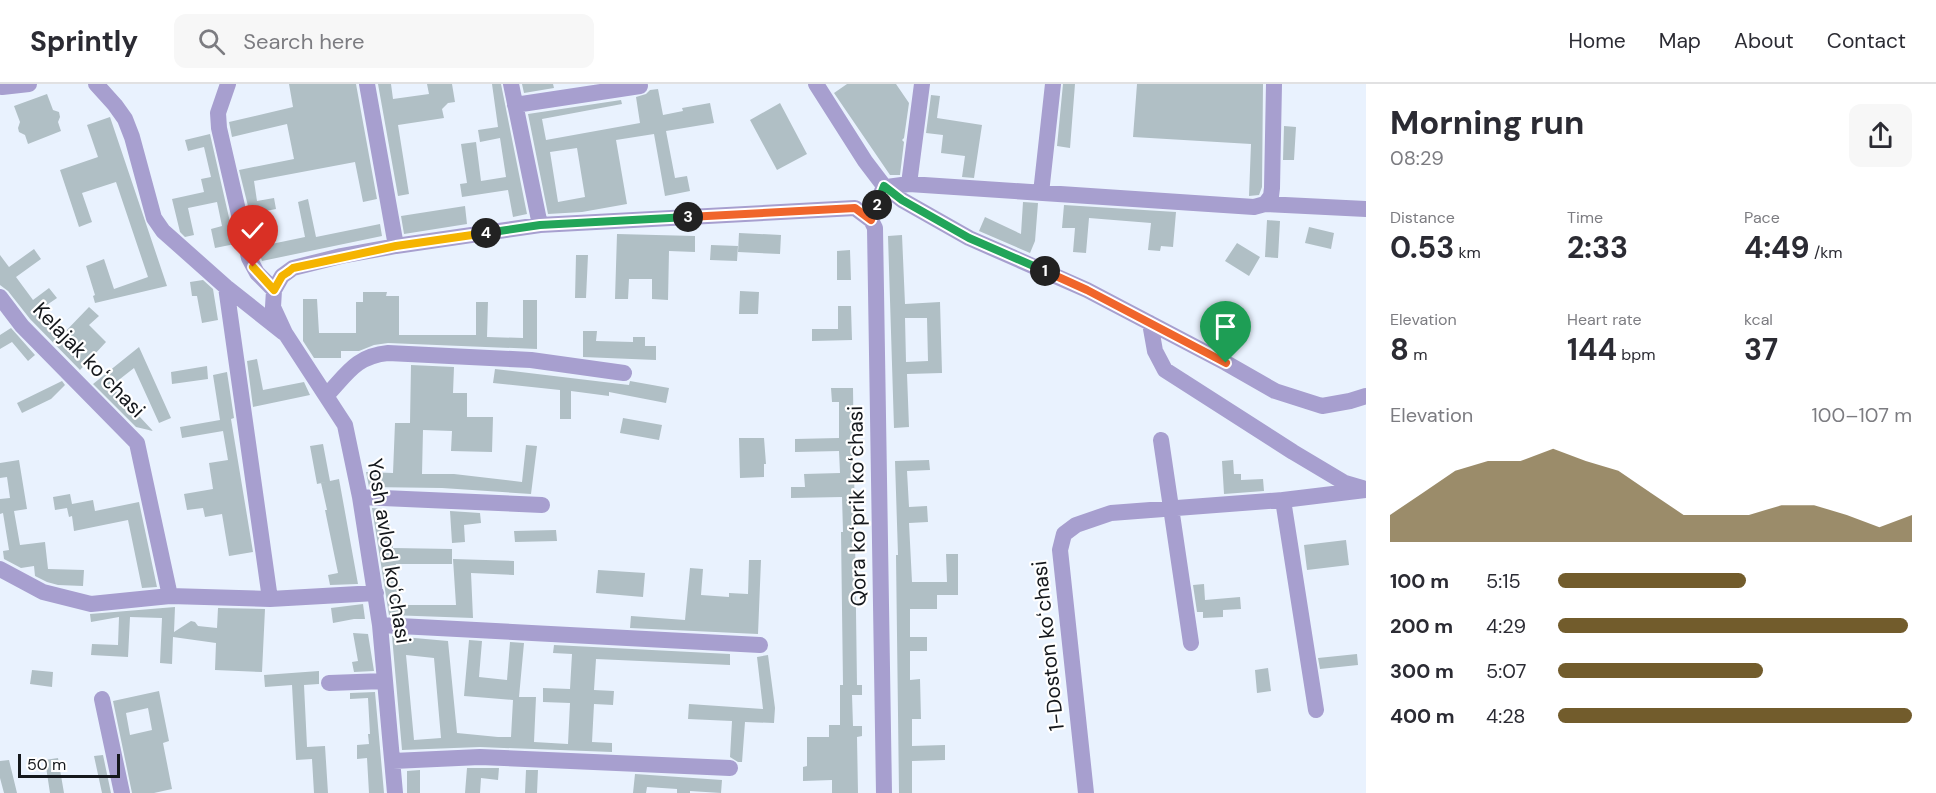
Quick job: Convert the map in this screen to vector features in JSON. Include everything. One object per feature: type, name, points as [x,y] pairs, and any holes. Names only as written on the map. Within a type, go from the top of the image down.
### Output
[{"type":"street","points":[[2,87],[29,84]]},
{"type":"street","points":[[96,84],[124,119],[132,137],[154,218],[162,231],[226,288],[285,333]]},
{"type":"street","points":[[228,84],[219,104],[217,120],[249,258],[257,273],[274,290]]},
{"type":"street","points":[[367,84],[396,246]]},
{"type":"street","points":[[511,84],[540,225]]},
{"type":"street","points":[[816,84],[865,161],[879,200]]},
{"type":"street","points":[[909,184],[922,84]]},
{"type":"street","points":[[1041,192],[1053,84]]},
{"type":"street","points":[[1266,204],[1271,196],[1272,188],[1274,84]]},
{"type":"street","points":[[515,105],[640,86]]},
{"type":"street","points":[[285,333],[273,307],[274,290],[282,276],[293,268],[396,246],[540,225],[855,208],[879,200],[909,184],[1254,207],[1266,204],[1366,208]]},
{"type":"street","points":[[879,200],[902,200],[969,238],[1087,290],[1150,322],[1275,391],[1322,406],[1366,396]]},
{"type":"street","name":"Qora koʻprik koʻchasi","points":[[879,200],[875,228],[884,793]]},
{"type":"street","points":[[226,288],[270,599]]},
{"type":"street","name":"Kelajak koʻchasi","points":[[0,297],[22,326],[137,443],[170,596]]},
{"type":"street","points":[[1150,322],[1155,351],[1165,370],[1302,458],[1345,483],[1366,489]]},
{"type":"street","name":"Yosh avlod koʻchasi","points":[[285,333],[345,425],[360,496],[376,593],[395,793]]},
{"type":"street","points":[[326,396],[361,360],[372,354],[531,360],[624,373]]},
{"type":"street","points":[[1161,440],[1191,642]]},
{"type":"street","name":"1-Doston koʻchasi","points":[[1086,793],[1060,550],[1064,534],[1076,525],[1111,513],[1283,500],[1366,489]]},
{"type":"street","points":[[360,496],[542,505]]},
{"type":"street","points":[[1283,500],[1316,710]]},
{"type":"street","points":[[0,568],[43,592],[91,604],[170,596],[270,599],[376,593]]},
{"type":"street","points":[[380,625],[760,645]]},
{"type":"street","points":[[329,683],[385,681]]},
{"type":"street","points":[[102,699],[122,793]]},
{"type":"street","points":[[393,761],[480,757],[730,768]]},
{"type":"building","points":[[289,84],[356,84],[377,199],[363,202],[355,162],[254,181],[257,201],[274,198],[276,209],[250,214],[239,170],[294,159],[287,124],[232,137],[229,122],[293,107]]},
{"type":"building","points":[[378,84],[391,84],[393,99],[429,94],[427,84],[452,84],[455,102],[448,103],[442,109],[444,118],[398,125],[409,194],[398,196]]},
{"type":"building","points":[[492,84],[501,84],[527,214],[513,217],[508,190],[462,197],[460,184],[467,183],[461,144],[476,142],[481,181],[506,177],[500,138],[480,142],[478,130],[498,127]]},
{"type":"building","points":[[522,84],[553,84],[554,88],[524,93]]},
{"type":"building","points":[[847,84],[896,84],[909,103],[902,140],[904,142],[900,175],[890,175],[834,93]]},
{"type":"building","points":[[1063,84],[1075,84],[1070,148],[1057,146]]},
{"type":"building","points":[[1137,84],[1263,84],[1262,187],[1259,195],[1249,196],[1251,144],[1133,137]]},
{"type":"building","points":[[658,89],[663,115],[683,111],[682,108],[710,103],[714,123],[666,131],[675,178],[687,176],[690,191],[665,196],[654,134],[616,140],[627,204],[582,212],[548,214],[528,114],[621,100],[622,104],[542,119],[546,140],[640,123],[636,97]],"holes":[[[577,148],[585,197],[558,202],[550,152]]]},
{"type":"building","points":[[47,94],[53,110],[59,112],[58,122],[61,131],[28,144],[25,135],[19,132],[20,122],[14,106]]},
{"type":"building","points":[[931,95],[940,96],[937,118],[982,125],[974,178],[962,177],[965,156],[941,153],[943,135],[926,133]]},
{"type":"building","points":[[780,103],[807,154],[777,170],[750,120]]},
{"type":"building","points":[[110,117],[167,286],[95,303],[93,296],[95,295],[86,266],[104,259],[114,289],[148,277],[116,182],[82,193],[92,222],[79,227],[60,170],[98,157],[87,125]]},
{"type":"building","points":[[1284,126],[1296,127],[1294,160],[1283,160]]},
{"type":"building","points":[[210,134],[235,244],[215,248],[211,229],[222,226],[217,202],[188,208],[194,235],[185,237],[180,232],[172,199],[204,192],[201,179],[211,177],[204,147],[188,151],[185,140]]},
{"type":"building","points":[[308,199],[316,237],[380,224],[382,236],[262,261],[257,247],[305,237],[298,202]]},
{"type":"building","points":[[1023,202],[1038,203],[1035,241],[1030,253],[979,231],[985,217],[1021,234]]},
{"type":"building","points":[[1064,205],[1176,212],[1173,247],[1161,246],[1160,251],[1148,250],[1151,223],[1089,218],[1086,253],[1073,252],[1075,228],[1062,228]]},
{"type":"building","points":[[465,206],[467,224],[404,234],[401,216]]},
{"type":"building","points":[[1267,220],[1280,221],[1278,258],[1265,257]]},
{"type":"building","points":[[1309,227],[1334,233],[1331,249],[1305,243]]},
{"type":"building","points":[[739,233],[781,235],[780,254],[738,252]]},
{"type":"building","points":[[617,234],[695,236],[695,252],[669,251],[668,300],[652,299],[652,279],[629,279],[628,299],[615,299]]},
{"type":"building","points":[[902,235],[905,304],[940,302],[942,373],[907,374],[909,427],[894,428],[888,236]],"holes":[[[905,318],[927,318],[928,361],[906,362]]]},
{"type":"building","points":[[1237,243],[1260,257],[1249,276],[1225,261]]},
{"type":"building","points":[[711,245],[738,246],[737,261],[710,260]]},
{"type":"building","points":[[34,249],[41,259],[16,277],[33,300],[49,288],[57,298],[38,311],[62,335],[89,307],[99,316],[89,325],[106,342],[80,370],[0,285],[0,255],[9,267]]},
{"type":"building","points":[[850,250],[851,280],[837,280],[837,251]]},
{"type":"building","points":[[576,255],[588,255],[586,298],[575,298]]},
{"type":"building","points":[[203,280],[213,289],[218,320],[202,323],[197,296],[192,296],[190,282]]},
{"type":"building","points":[[740,291],[759,292],[758,314],[739,314]]},
{"type":"building","points":[[363,292],[387,292],[386,296],[399,296],[399,335],[476,335],[476,302],[488,302],[487,337],[523,338],[523,300],[537,300],[537,349],[388,343],[359,351],[341,351],[341,358],[314,358],[303,341],[303,299],[317,299],[319,333],[356,333],[356,302],[363,302]]},
{"type":"building","points":[[838,306],[851,306],[852,340],[812,341],[812,329],[838,329]]},
{"type":"building","points":[[11,328],[35,355],[28,361],[12,342],[0,349],[0,335]]},
{"type":"building","points":[[583,331],[597,331],[596,341],[633,342],[633,337],[645,337],[645,346],[656,346],[656,360],[583,357]]},
{"type":"building","points":[[139,347],[171,418],[159,423],[134,368],[111,386],[153,431],[136,427],[93,384]]},
{"type":"building","points":[[257,359],[263,390],[304,382],[310,395],[253,407],[247,361]]},
{"type":"building","points":[[411,365],[454,367],[453,393],[467,393],[467,417],[493,417],[492,452],[451,451],[452,431],[423,430],[422,474],[454,474],[522,482],[526,445],[537,446],[531,494],[442,488],[369,487],[366,472],[393,473],[395,423],[410,423]]},
{"type":"building","points":[[207,366],[208,379],[172,384],[171,372]]},
{"type":"building","points":[[495,369],[629,385],[630,381],[669,388],[666,403],[609,392],[609,396],[571,391],[571,419],[560,419],[560,390],[493,383]]},
{"type":"building","points":[[227,372],[234,418],[231,419],[253,552],[229,556],[222,514],[205,517],[203,508],[187,510],[184,494],[213,489],[209,463],[228,460],[223,431],[182,438],[180,427],[220,420],[213,375]]},
{"type":"building","points":[[62,381],[65,385],[51,399],[22,413],[17,403]]},
{"type":"building","points":[[831,388],[853,388],[857,685],[862,685],[862,695],[852,695],[853,726],[862,726],[862,736],[857,737],[858,793],[832,793],[832,780],[803,781],[803,767],[807,766],[807,737],[829,737],[829,725],[840,725],[840,685],[843,685],[842,497],[791,498],[791,487],[805,487],[804,474],[840,473],[839,451],[795,452],[795,439],[839,438],[839,402],[832,402]]},
{"type":"building","points":[[623,418],[662,425],[659,440],[620,433]]},
{"type":"building","points":[[739,438],[764,438],[766,464],[764,464],[764,477],[740,478]]},
{"type":"building","points":[[323,444],[330,481],[317,484],[310,446]]},
{"type":"building","points":[[19,460],[27,509],[14,511],[20,545],[45,542],[48,569],[84,570],[83,586],[47,582],[35,576],[34,566],[21,568],[4,559],[3,551],[9,550],[3,513],[0,514],[0,499],[10,498],[7,477],[0,478],[0,463]]},
{"type":"building","points":[[929,460],[930,470],[907,471],[909,507],[927,506],[928,522],[909,523],[912,582],[947,582],[946,554],[958,554],[958,595],[937,595],[937,609],[910,609],[910,637],[927,637],[927,651],[910,651],[910,680],[920,679],[921,719],[912,719],[912,746],[945,745],[945,760],[912,761],[912,793],[899,793],[896,555],[898,555],[895,461]]},
{"type":"building","points":[[1233,460],[1234,474],[1241,474],[1241,480],[1263,479],[1264,491],[1224,494],[1222,461]]},
{"type":"building","points":[[339,479],[358,584],[330,585],[328,575],[338,573],[321,483]]},
{"type":"building","points":[[70,494],[72,504],[93,500],[95,511],[139,502],[157,587],[142,588],[128,520],[74,531],[72,516],[69,517],[67,508],[55,510],[53,497]]},
{"type":"building","points":[[372,508],[387,509],[393,548],[452,549],[452,564],[396,564],[402,605],[456,605],[453,559],[514,561],[514,575],[471,573],[473,618],[389,615]]},
{"type":"building","points":[[450,511],[480,513],[481,523],[464,525],[465,542],[452,543]]},
{"type":"building","points":[[556,530],[557,541],[515,542],[514,531]]},
{"type":"building","points":[[1346,540],[1349,565],[1307,570],[1304,545]]},
{"type":"building","points":[[749,560],[761,560],[758,634],[630,628],[631,616],[685,620],[690,568],[703,569],[701,595],[729,597],[729,593],[748,594]]},
{"type":"building","points":[[598,570],[645,573],[643,597],[596,593]]},
{"type":"building","points":[[1204,584],[1205,600],[1240,597],[1241,609],[1223,610],[1223,617],[1203,618],[1203,612],[1197,612],[1193,585]]},
{"type":"building","points":[[363,604],[365,619],[333,623],[331,608]]},
{"type":"building","points":[[175,607],[174,632],[191,621],[198,626],[217,628],[218,608],[265,609],[262,672],[215,670],[216,643],[173,637],[172,664],[160,663],[162,618],[130,617],[128,657],[91,655],[92,644],[118,645],[119,617],[91,622],[90,614]]},
{"type":"building","points":[[353,633],[368,634],[374,671],[354,672],[352,662],[358,661]]},
{"type":"building","points":[[392,636],[448,641],[457,733],[498,737],[511,737],[513,700],[464,696],[469,640],[482,641],[479,677],[507,680],[510,642],[524,643],[519,697],[536,697],[534,742],[568,744],[570,703],[543,702],[543,688],[570,689],[572,654],[553,653],[554,645],[730,654],[730,665],[596,659],[594,690],[614,691],[613,705],[594,704],[592,742],[612,743],[612,752],[480,747],[402,750]],"holes":[[[406,655],[434,658],[441,738],[414,740]]]},
{"type":"building","points":[[1357,654],[1358,665],[1320,669],[1318,658]]},
{"type":"building","points":[[768,655],[775,708],[774,723],[745,722],[742,762],[738,762],[730,757],[732,721],[688,719],[689,704],[763,709],[757,657]]},
{"type":"building","points":[[1268,668],[1271,691],[1257,693],[1255,670]]},
{"type":"building","points":[[32,670],[53,672],[52,687],[30,684]]},
{"type":"building","points":[[319,671],[319,684],[304,685],[307,747],[325,746],[328,793],[314,793],[312,759],[296,760],[292,685],[265,687],[264,675]]},
{"type":"building","points":[[159,691],[169,741],[163,743],[172,789],[154,793],[132,793],[113,701]],"holes":[[[148,708],[152,730],[130,735],[126,713]]]},
{"type":"building","points":[[375,692],[384,793],[369,793],[367,758],[357,759],[357,745],[369,744],[368,698],[350,699],[350,693]]},
{"type":"building","points":[[103,755],[111,793],[102,793],[94,756]]},
{"type":"building","points":[[58,758],[64,793],[50,793],[45,760]]},
{"type":"building","points":[[9,760],[17,793],[4,793],[0,778],[0,761]]},
{"type":"building","points":[[467,768],[499,768],[498,780],[481,778],[480,793],[465,793]]},
{"type":"building","points":[[420,770],[420,793],[407,793],[407,771]]},
{"type":"building","points":[[526,770],[538,770],[537,793],[525,793]]},
{"type":"building","points":[[635,774],[722,780],[721,793],[690,791],[690,793],[677,793],[677,789],[647,787],[646,793],[633,793]]},
{"type":"route","points":[[253,267],[274,290],[282,276],[293,268],[341,256],[540,225],[838,208],[855,208],[871,220],[884,186],[902,200],[969,238],[1087,290],[1226,363]]}]
